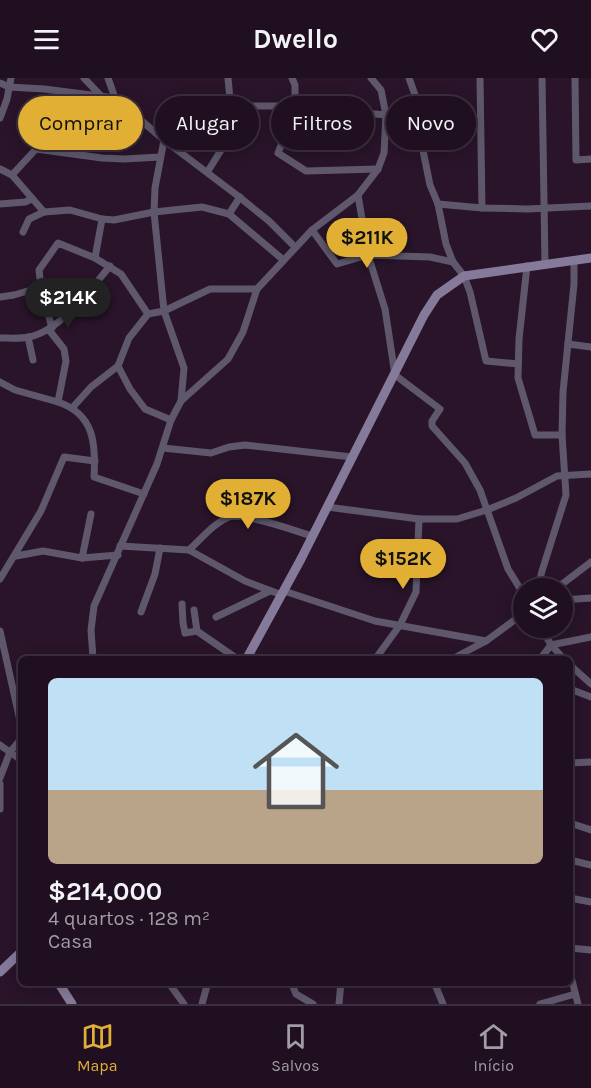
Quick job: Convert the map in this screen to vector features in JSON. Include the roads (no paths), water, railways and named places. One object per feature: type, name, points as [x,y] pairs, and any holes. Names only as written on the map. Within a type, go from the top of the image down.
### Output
[{"type":"street","points":[[0,118],[10,78]]},
{"type":"street","points":[[84,78],[101,96]]},
{"type":"street","points":[[108,78],[114,96]]},
{"type":"street","points":[[228,78],[229,96]]},
{"type":"street","points":[[292,78],[295,85],[294,96]]},
{"type":"street","points":[[93,656],[91,630],[93,612],[163,448],[171,420],[181,401],[228,359],[243,332],[256,290],[312,230],[358,195],[378,169],[384,153],[386,115],[381,90],[371,78]]},
{"type":"street","points":[[409,78],[414,96]]},
{"type":"street","points":[[480,78],[482,208]]},
{"type":"street","points":[[542,78],[544,264]]},
{"type":"street","points":[[575,78],[576,160],[591,159]]},
{"type":"street","points":[[0,83],[9,87],[101,96]]},
{"type":"street","points":[[374,114],[386,115]]},
{"type":"street","points":[[143,122],[155,132]]},
{"type":"street","points":[[12,175],[36,149],[102,158],[160,157]]},
{"type":"street","points":[[162,150],[154,212],[164,311],[184,368],[181,401]]},
{"type":"street","points":[[178,150],[208,171],[269,221],[292,245]]},
{"type":"street","points":[[208,171],[221,150]]},
{"type":"street","points":[[279,150],[278,153],[306,171],[378,169]]},
{"type":"street","points":[[423,150],[446,244],[470,292],[486,361],[518,364]]},
{"type":"street","points":[[0,169],[12,175],[44,212]]},
{"type":"street","points":[[358,195],[368,255],[385,309],[394,375],[440,409],[432,421],[432,426],[465,463],[480,490],[508,569],[514,578]]},
{"type":"street","points":[[230,214],[240,197]]},
{"type":"street","points":[[0,204],[25,202],[32,199]]},
{"type":"street","points":[[438,204],[482,208],[544,209],[591,206]]},
{"type":"street","points":[[23,232],[29,219],[44,212],[70,210],[114,220],[154,212],[202,207],[230,214],[280,258]]},
{"type":"street","points":[[94,258],[102,219]]},
{"type":"street","points":[[312,230],[337,264],[368,255],[430,257],[453,262]]},
{"type":"street","points":[[58,402],[66,361],[64,349],[51,328],[39,270],[58,243],[94,258],[121,274],[148,314]]},
{"type":"street","points":[[248,656],[283,593],[424,315],[437,295],[464,276],[591,258]]},
{"type":"street","points":[[540,578],[566,495],[562,435],[563,392],[574,284],[574,260]]},
{"type":"street","points":[[0,338],[28,337],[51,328],[86,294],[110,266]]},
{"type":"street","points":[[527,266],[518,378],[535,435],[562,435]]},
{"type":"street","points":[[0,297],[41,288]]},
{"type":"street","points":[[73,407],[91,387],[118,366],[129,338],[148,314],[164,311],[210,289],[256,290]]},
{"type":"street","points":[[28,337],[33,360]]},
{"type":"street","points":[[568,344],[591,347]]},
{"type":"street","points":[[118,366],[130,389],[145,409],[171,420]]},
{"type":"street","points":[[0,382],[15,390],[73,407],[84,417],[91,433],[95,461],[94,477],[144,494]]},
{"type":"street","points":[[163,448],[211,453],[245,445],[352,457]]},
{"type":"street","points":[[0,579],[41,511],[64,457],[95,461]]},
{"type":"street","points":[[327,507],[419,519],[457,519],[516,498],[557,476],[591,474]]},
{"type":"street","points":[[82,558],[91,514]]},
{"type":"street","points":[[189,550],[219,522],[231,516],[245,516],[312,536]]},
{"type":"street","points":[[377,656],[400,625],[416,591],[419,519]]},
{"type":"street","points":[[120,546],[189,550],[245,581],[270,591],[375,621],[486,641]]},
{"type":"street","points":[[141,612],[155,574],[160,548]]},
{"type":"street","points":[[0,563],[43,551],[82,558],[118,555]]},
{"type":"street","points":[[570,578],[591,562]]},
{"type":"street","points":[[216,617],[270,591]]},
{"type":"street","points":[[573,599],[591,598]]},
{"type":"street","points":[[182,604],[185,633],[197,631],[233,656]]},
{"type":"street","points":[[194,610],[197,631]]},
{"type":"street","points":[[460,656],[513,621]]},
{"type":"street","points":[[0,631],[18,712]]},
{"type":"street","points":[[543,656],[551,645],[591,637]]},
{"type":"street","points":[[547,638],[561,656]]},
{"type":"street","points":[[573,667],[591,684]]},
{"type":"street","points":[[573,690],[591,697]]},
{"type":"street","points":[[0,778],[10,752],[18,743]]},
{"type":"street","points":[[0,745],[18,758]]},
{"type":"street","points":[[573,763],[591,762]]},
{"type":"street","points":[[0,784],[0,809]]},
{"type":"street","points":[[573,824],[591,830]]},
{"type":"street","points":[[573,861],[591,865]]},
{"type":"street","points":[[573,899],[591,902]]},
{"type":"street","points":[[573,948],[591,950]]},
{"type":"street","points":[[0,972],[18,955]]},
{"type":"street","points":[[573,985],[578,1004]]},
{"type":"street","points":[[60,986],[68,1002]]},
{"type":"street","points":[[171,986],[184,1004]]},
{"type":"street","points":[[202,1004],[207,986]]},
{"type":"street","points":[[293,986],[296,994],[313,1004]]},
{"type":"street","points":[[339,1004],[341,986]]},
{"type":"street","points":[[436,986],[443,1004]]},
{"type":"street","points":[[540,1004],[575,994]]}]
